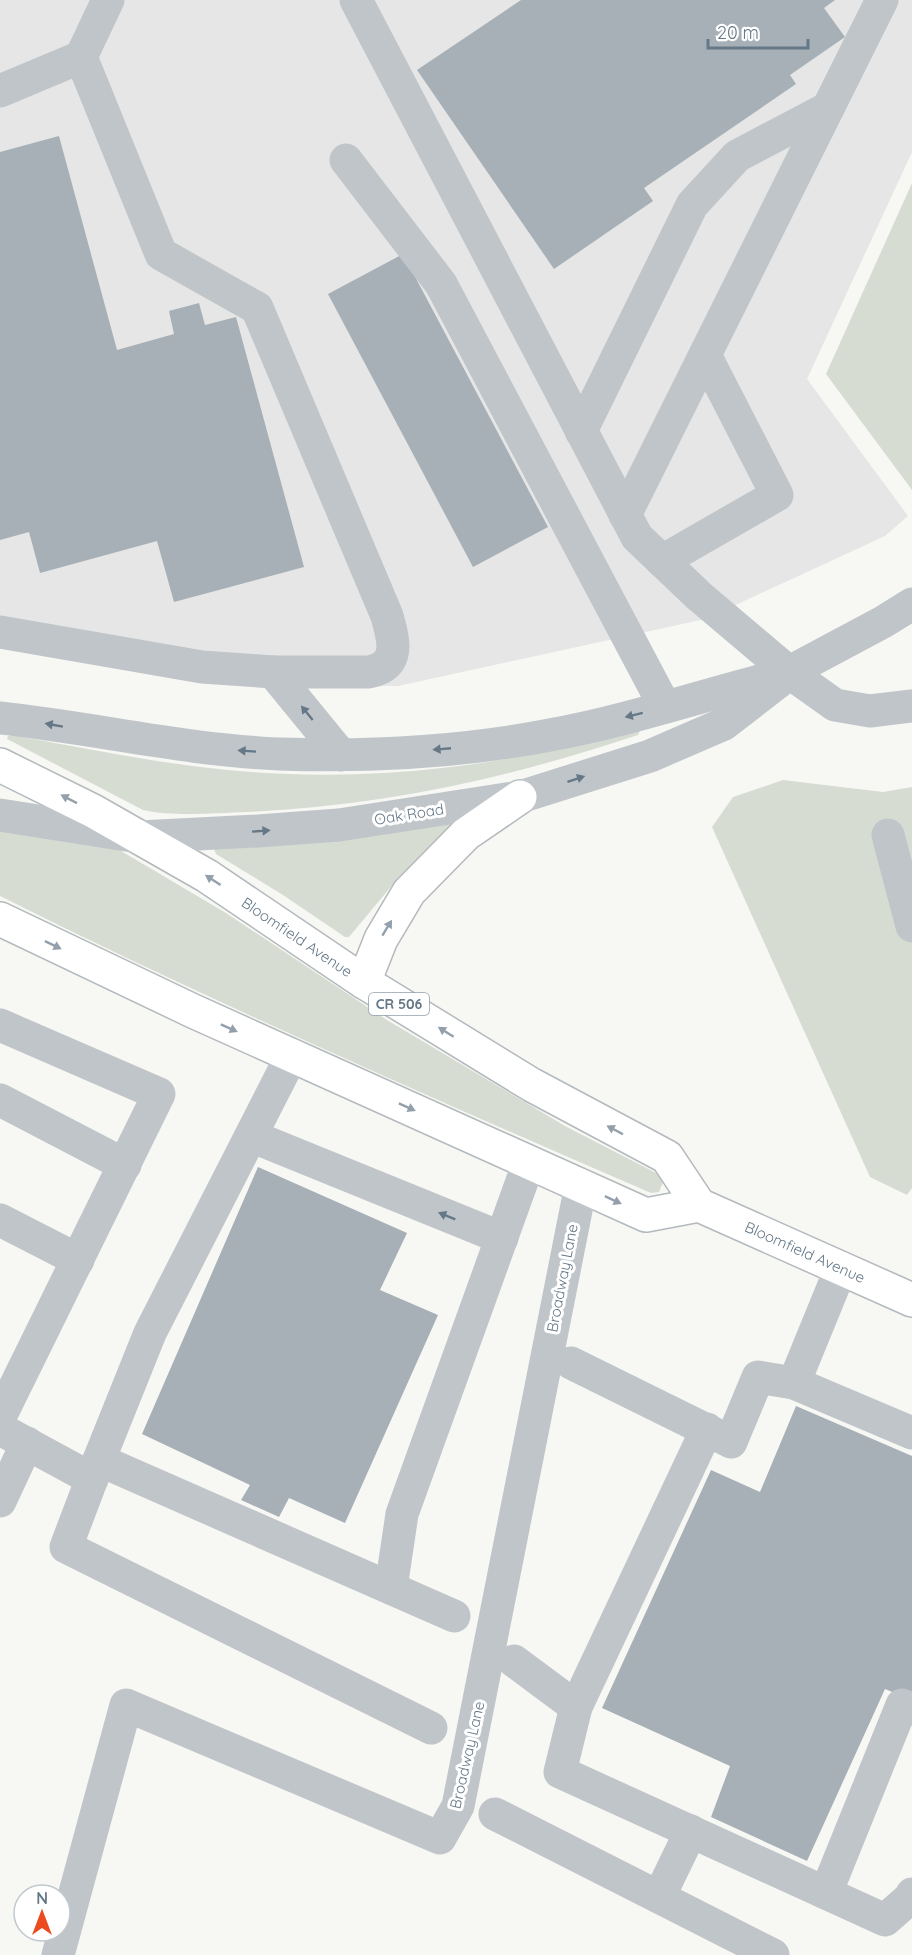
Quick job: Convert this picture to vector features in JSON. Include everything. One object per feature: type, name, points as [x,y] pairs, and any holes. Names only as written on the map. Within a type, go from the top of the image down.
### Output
[{"type":"main road","name":"Bloomfield Avenue","points":[[0,765],[140,837],[207,876],[364,982],[532,1085],[667,1157],[699,1204],[912,1300]]},
{"type":"main road","points":[[364,982],[381,939],[409,892],[466,834],[520,797]]},
{"type":"main road","points":[[0,919],[130,982],[646,1215],[699,1204]]},
{"type":"street","points":[[0,91],[81,57],[108,0]]},
{"type":"street","points":[[356,0],[637,537],[699,596],[790,673],[835,705],[870,711],[912,706]]},
{"type":"street","points":[[625,515],[882,0]]},
{"type":"street","points":[[0,632],[202,667],[273,672],[380,670],[388,664],[393,646],[387,616],[257,308],[161,254],[81,57]]},
{"type":"street","points":[[581,431],[692,205],[737,156],[828,108]]},
{"type":"street","points":[[346,160],[441,284],[665,707]]},
{"type":"street","points":[[662,561],[777,495],[705,355]]},
{"type":"street","name":"Oak Road","points":[[0,815],[140,837],[339,825],[520,797],[650,756],[724,724],[790,673],[912,604]]},
{"type":"street","points":[[273,672],[341,755]]},
{"type":"street","name":"Oak Road","points":[[0,717],[215,749],[278,754],[341,755],[411,752],[551,735],[790,673]]},
{"type":"street","points":[[888,835],[912,926]]},
{"type":"street","points":[[0,1025],[159,1094],[78,1260],[3,1402]]},
{"type":"street","points":[[292,1055],[150,1333],[66,1547],[431,1728]]},
{"type":"street","points":[[0,1100],[125,1165]]},
{"type":"street","points":[[251,1136],[502,1238]]},
{"type":"street","points":[[391,1588],[402,1515],[529,1162]]},
{"type":"street","name":"Broadway Lane","points":[[58,1955],[126,1705],[440,1838],[458,1806],[580,1185]]},
{"type":"street","points":[[0,1220],[78,1260]]},
{"type":"street","points":[[794,1383],[841,1268]]},
{"type":"street","points":[[571,1363],[731,1442],[758,1377],[794,1383],[910,1428]]},
{"type":"street","points":[[707,1429],[576,1707],[560,1772],[885,1920],[912,1894]]},
{"type":"street","points":[[0,1501],[13,1436],[391,1588],[454,1616]]},
{"type":"street","points":[[514,1661],[576,1707]]},
{"type":"street","points":[[826,1893],[902,1705],[912,1709]]},
{"type":"street","points":[[495,1814],[773,1955]]},
{"type":"street","points":[[659,1897],[691,1831]]},
{"type":"shaded area","points":[[0,0],[912,0],[912,152],[807,379],[908,516],[885,536],[705,619],[398,686],[251,685],[0,644]]},
{"type":"shaded area","points":[[912,183],[912,490],[826,374]]},
{"type":"shaded area","points":[[640,731],[638,735],[541,765],[397,796],[298,808],[195,814],[143,810],[7,739],[12,735],[147,759],[228,770],[335,775],[416,771],[467,765]]},
{"type":"shaded area","points":[[783,780],[883,792],[912,787],[912,1188],[907,1195],[870,1177],[712,827],[733,797]]},
{"type":"shaded area","points":[[454,819],[459,825],[427,849],[399,877],[349,937],[345,937],[216,854],[214,849]]},
{"type":"shaded area","points":[[0,831],[116,848],[226,913],[387,1020],[565,1126],[656,1173],[664,1180],[659,1192],[651,1193],[324,1049],[80,936],[0,896]]},
{"type":"building","points":[[521,0],[835,0],[824,8],[845,37],[790,75],[796,84],[644,188],[653,201],[554,269],[417,70]]},
{"type":"building","points":[[59,136],[117,350],[174,334],[169,311],[199,303],[205,325],[236,317],[304,567],[174,602],[157,541],[40,573],[29,532],[0,540],[0,152]]},
{"type":"building","points":[[403,254],[548,527],[473,567],[328,294]]},
{"type":"building","points":[[258,1167],[407,1233],[380,1290],[438,1315],[345,1523],[289,1498],[279,1517],[241,1500],[250,1485],[142,1434]]},
{"type":"building","points":[[796,1406],[912,1456],[912,1700],[885,1689],[807,1861],[711,1817],[730,1766],[602,1708],[711,1470],[760,1492]]}]
